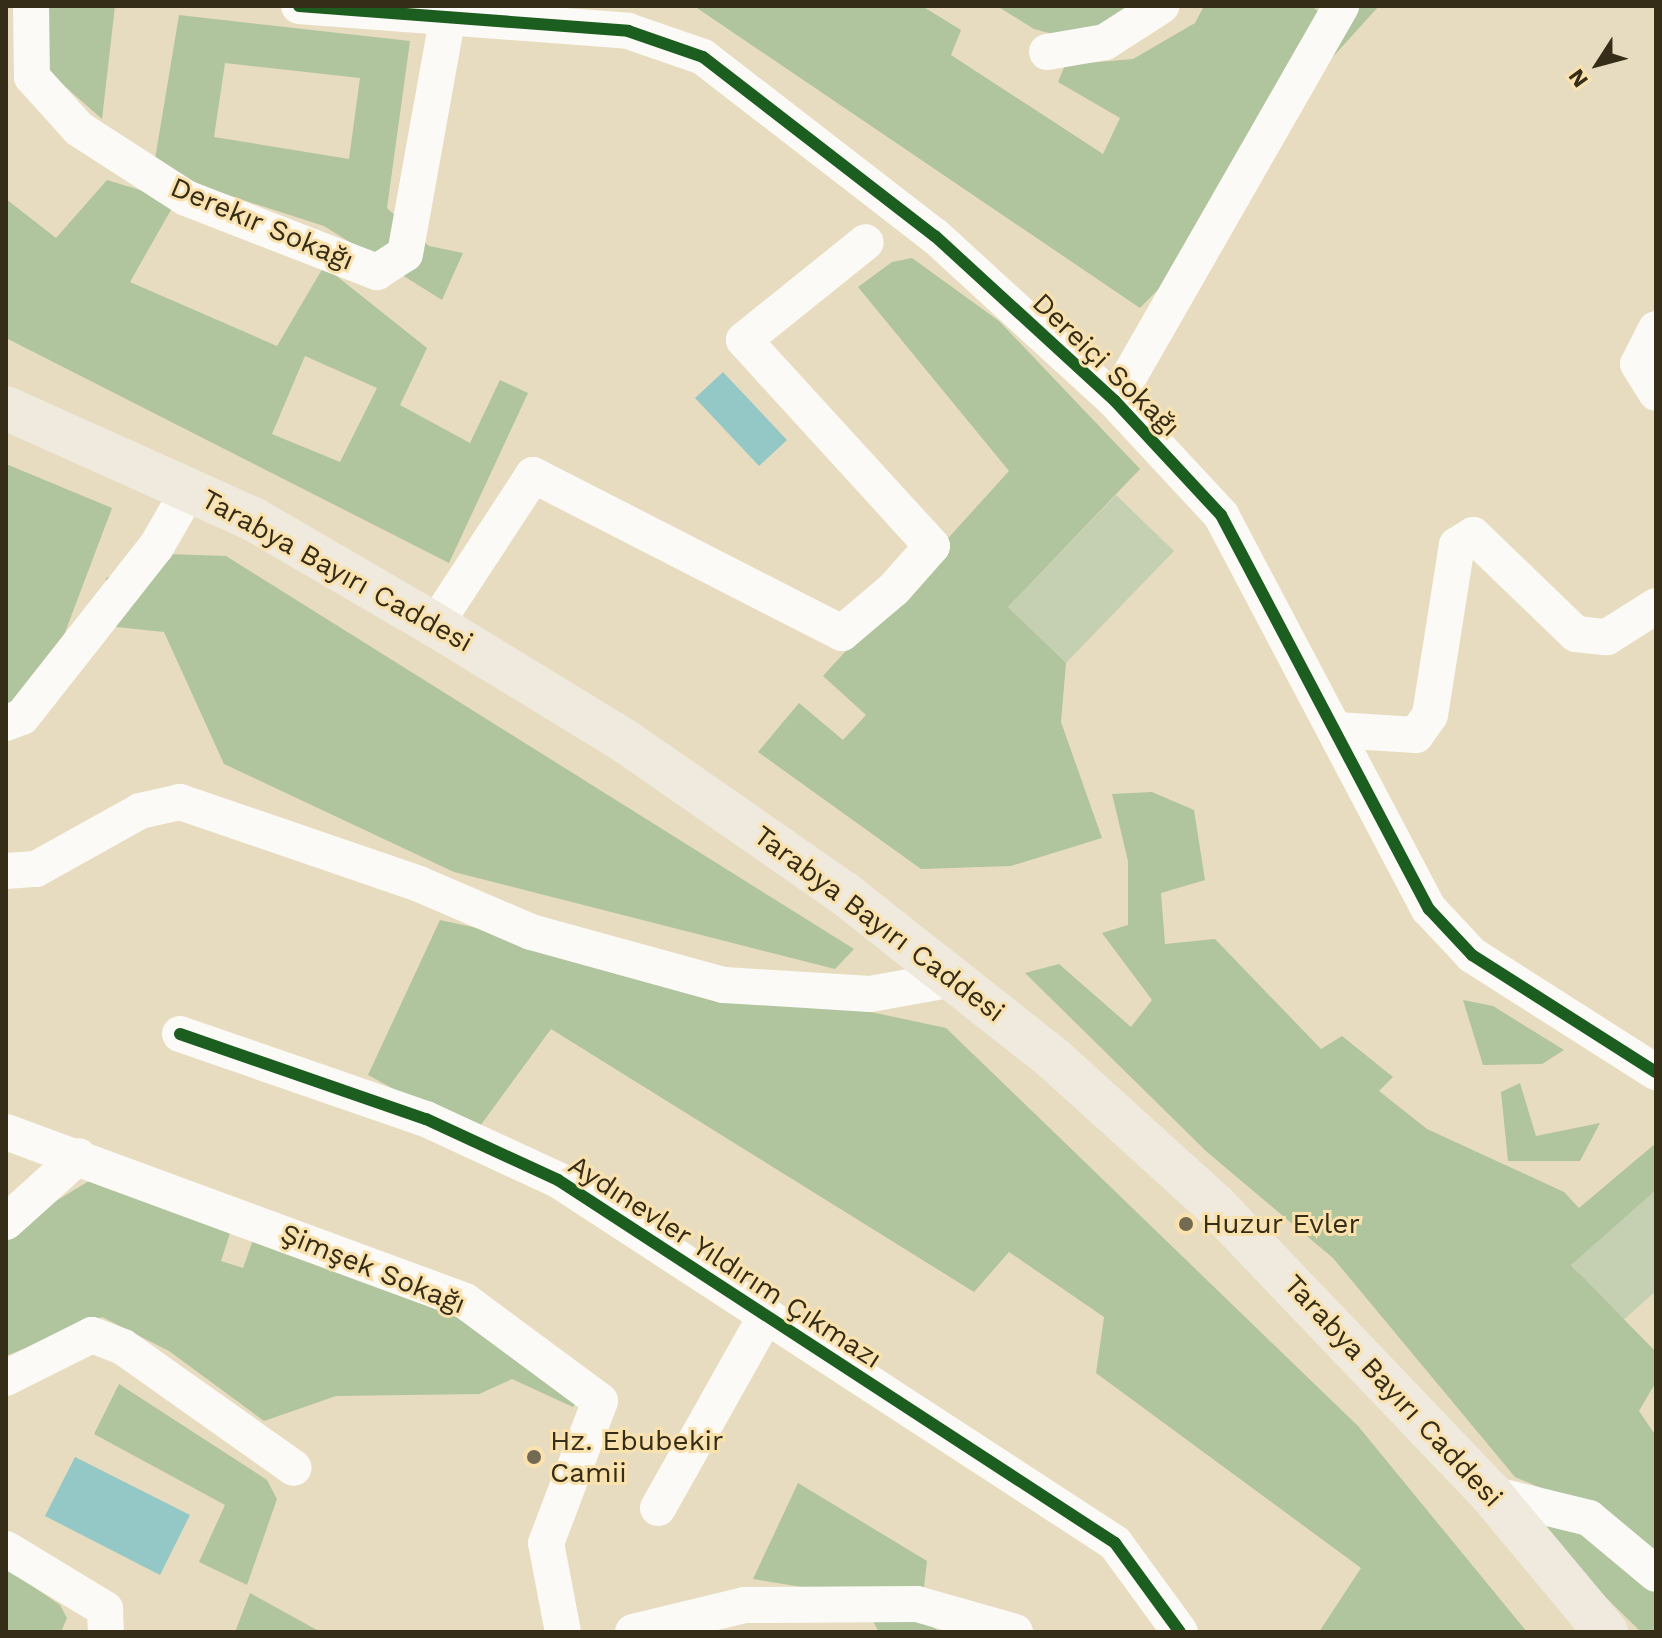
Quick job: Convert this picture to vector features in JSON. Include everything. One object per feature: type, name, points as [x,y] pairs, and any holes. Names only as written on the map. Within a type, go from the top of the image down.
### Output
[{"type":"main road","name":"Tarabya Bayırı Caddesi","points":[[6,408],[190,488],[435,625],[739,818],[954,979],[1215,1205],[1491,1494],[1606,1632]]},
{"type":"street","name":"Derekır Sokağı","points":[[31,6],[32,77],[79,129],[186,198],[377,272],[405,254],[447,20]]},
{"type":"street","name":"Dereiçi Sokağı","points":[[299,6],[447,20],[628,31],[703,57],[935,236],[1115,401],[1221,515],[1429,909],[1472,955],[1656,1072]]},
{"type":"street","points":[[1047,52],[1105,42],[1161,6]]},
{"type":"street","points":[[1115,401],[1341,6]]},
{"type":"street","points":[[435,625],[533,475],[842,633],[894,589],[932,546],[744,340],[866,242]]},
{"type":"street","points":[[1656,329],[1638,364],[1656,393]]},
{"type":"street","points":[[6,723],[22,717],[156,547],[190,488]]},
{"type":"street","points":[[1336,730],[1416,735],[1430,715],[1457,545],[1473,535],[1576,634],[1607,637],[1656,606]]},
{"type":"street","points":[[6,871],[36,869],[140,811],[180,802],[419,884],[531,932],[724,985],[870,994],[954,979]]},
{"type":"street","name":"Aydınevler Yıldırım Çıkmazı","points":[[180,1034],[426,1119],[558,1180],[1115,1543],[1170,1610],[1180,1632]]},
{"type":"street","name":"Şimşek Sokağı","points":[[6,1132],[79,1156],[465,1301],[600,1401],[546,1543],[563,1632]]},
{"type":"street","points":[[6,1222],[79,1156]]},
{"type":"street","points":[[658,1508],[765,1317]]},
{"type":"street","points":[[6,1378],[92,1335],[123,1347],[294,1468]]},
{"type":"street","points":[[1491,1494],[1589,1518],[1656,1574]]},
{"type":"street","points":[[6,1549],[105,1609],[106,1632]]},
{"type":"street","points":[[633,1632],[745,1605],[839,1618],[917,1604],[1015,1632]]},
{"type":"green space","points":[[23,6],[115,6],[102,119],[44,68]]},
{"type":"green space","points":[[694,6],[922,6],[961,30],[951,55],[1103,154],[1120,118],[1058,82],[1065,65],[1133,59],[1195,23],[1204,6],[1312,6],[1330,22],[1348,6],[1379,6],[1311,81],[1252,194],[1140,308]]},
{"type":"green space","points":[[997,6],[1142,6],[1074,40],[1034,29]]},
{"type":"green space","points":[[179,15],[410,41],[387,208],[429,246],[463,253],[442,300],[324,226],[153,171]],"holes":[[[225,63],[360,78],[349,159],[214,137]]]},
{"type":"green space","points":[[107,180],[176,201],[130,282],[277,346],[324,266],[427,348],[400,405],[470,443],[500,380],[528,393],[449,563],[6,338],[6,199],[56,238]],"holes":[[[305,356],[377,388],[340,462],[272,434]]]},
{"type":"green space","points":[[912,258],[999,321],[1140,469],[1008,607],[1066,663],[1061,722],[1102,838],[1011,866],[921,869],[758,752],[799,703],[843,740],[866,715],[823,676],[1009,471],[858,287],[892,262]]},
{"type":"green space","points":[[6,464],[112,508],[55,659],[39,686],[6,706]]},
{"type":"green space","points":[[1116,495],[1174,551],[1066,663],[1008,607]]},
{"type":"green space","points":[[168,554],[226,556],[854,949],[835,969],[454,872],[224,764],[164,632],[107,626],[106,578]]},
{"type":"green space","points":[[1152,792],[1194,810],[1205,880],[1161,893],[1165,944],[1215,939],[1321,1049],[1342,1036],[1393,1077],[1379,1091],[1427,1129],[1564,1192],[1579,1208],[1656,1143],[1656,1190],[1571,1265],[1656,1352],[1656,1382],[1639,1411],[1656,1436],[1656,1561],[1594,1511],[1515,1477],[1333,1258],[1207,1152],[1025,973],[1059,964],[1131,1027],[1152,1000],[1102,933],[1128,925],[1128,861],[1112,794]]},
{"type":"green space","points":[[440,920],[946,1028],[1358,1426],[1527,1632],[1319,1632],[1361,1568],[1096,1373],[1104,1317],[1009,1252],[974,1292],[551,1029],[475,1133],[368,1075]]},
{"type":"green space","points":[[1463,1000],[1493,1006],[1564,1050],[1542,1064],[1483,1065]]},
{"type":"green space","points":[[1520,1083],[1536,1136],[1600,1123],[1580,1161],[1508,1161],[1501,1092]]},
{"type":"green space","points":[[99,1175],[233,1224],[221,1261],[243,1268],[255,1234],[457,1305],[582,1394],[573,1407],[512,1379],[479,1394],[336,1396],[264,1421],[169,1351],[102,1317],[6,1356],[6,1231]]},
{"type":"green space","points":[[1656,1190],[1656,1291],[1621,1322],[1571,1264]]},
{"type":"green space","points":[[119,1384],[267,1480],[277,1499],[247,1585],[199,1562],[225,1505],[94,1434]]},
{"type":"green space","points":[[798,1483],[927,1561],[923,1596],[845,1594],[753,1579]]},
{"type":"green space","points":[[1529,1522],[1584,1530],[1656,1592],[1656,1632],[1641,1632]]},
{"type":"green space","points":[[6,1568],[60,1605],[67,1618],[61,1632],[6,1632]]},
{"type":"green space","points":[[250,1593],[317,1630],[316,1632],[235,1632]]},
{"type":"green space","points":[[869,1614],[913,1616],[941,1632],[879,1632]]},
{"type":"water","points":[[723,372],[787,440],[759,466],[695,398]]},
{"type":"water","points":[[75,1457],[190,1515],[160,1575],[45,1516]]},
{"type":"cycle path","points":[[299,6],[628,31],[703,57],[935,236],[1115,401],[1221,515],[1429,909],[1472,955],[1656,1072]]},
{"type":"cycle path","points":[[180,1034],[426,1119],[558,1180],[1115,1543],[1180,1632]]},
{"type":"place","name":"Huzur Evler","points":[[1186,1224]]},
{"type":"place","name":"Hz. Ebubekir Camii","points":[[534,1457]]}]
